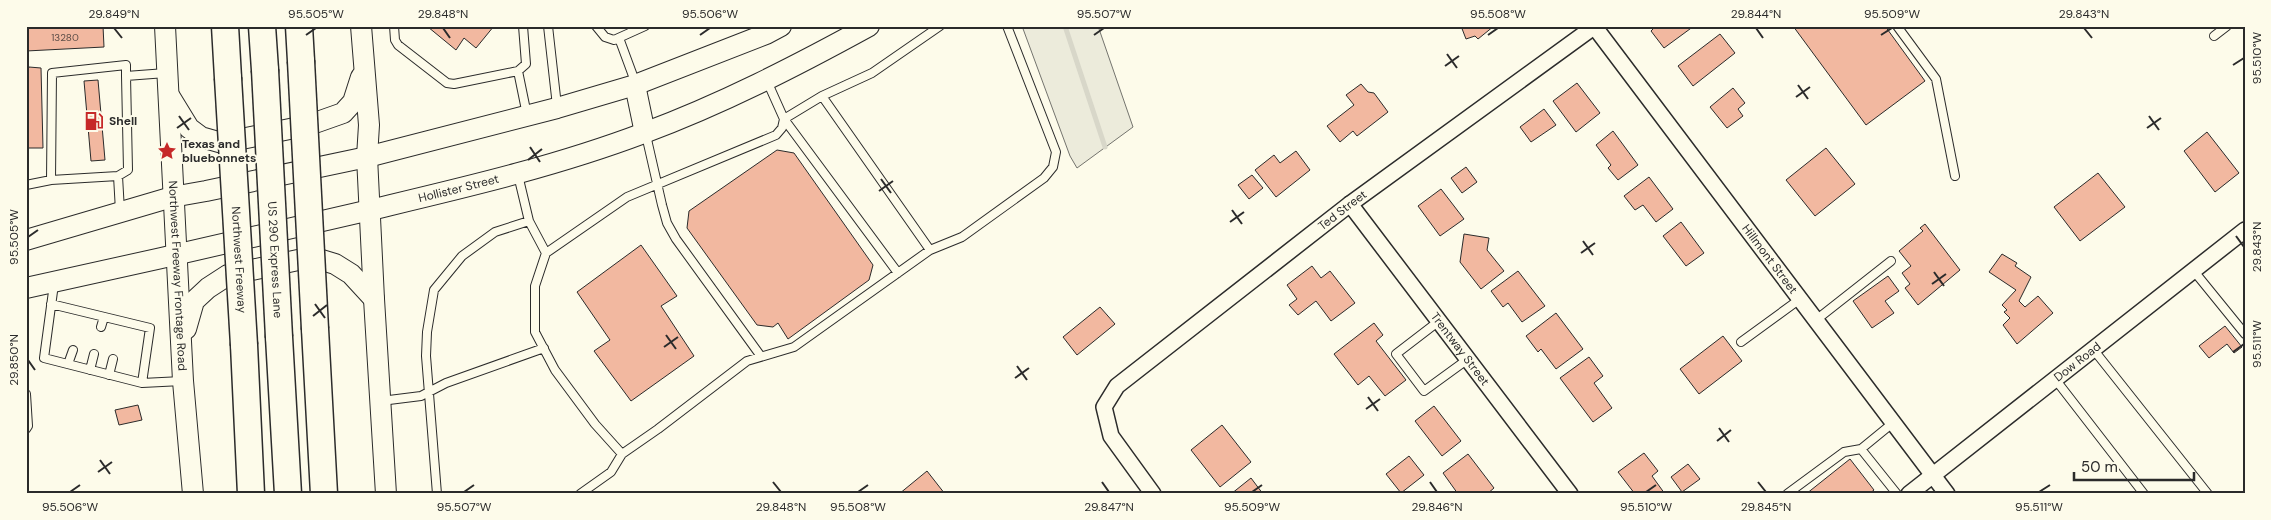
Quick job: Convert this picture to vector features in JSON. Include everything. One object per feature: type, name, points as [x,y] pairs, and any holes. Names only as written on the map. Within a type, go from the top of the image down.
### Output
[{"type":"highway","name":"Northwest Freeway","points":[[226,26],[251,494]]},
{"type":"highway","name":"US 290 Express Lane","points":[[262,26],[288,494]]},
{"type":"highway","points":[[299,26],[324,494]]},
{"type":"main road","name":"Northwest Freeway Frontage Road","points":[[165,26],[172,197],[183,381],[193,494]]},
{"type":"main road","points":[[361,26],[363,70],[369,125],[368,157],[374,299],[386,494]]},
{"type":"main road","points":[[26,240],[172,197],[206,192],[368,157],[557,108],[635,84],[766,34],[782,26]]},
{"type":"main road","name":"Hollister Street","points":[[26,288],[518,175],[645,133],[767,81],[869,26]]},
{"type":"main road","points":[[168,95],[189,128],[201,136],[222,143],[309,125],[342,113],[353,102],[363,70]]},
{"type":"main road","points":[[635,84],[645,133]]},
{"type":"main road","points":[[182,346],[194,301],[208,288],[228,275],[312,257],[335,264],[351,274],[374,299]]},
{"type":"street","name":"Ted Street","points":[[1153,494],[1111,436],[1104,407],[1117,386],[1350,204],[1594,26]]},
{"type":"street","name":"Hillmont Street","points":[[1594,26],[1947,494]]},
{"type":"street","name":"Trentway Street","points":[[1350,204],[1570,494]]},
{"type":"street","name":"Dow Road","points":[[1909,494],[2245,230]]},
{"type":"lane","points":[[394,26],[395,40],[398,45],[448,83],[454,84],[518,71],[526,64],[523,26]]},
{"type":"lane","points":[[548,26],[557,108]]},
{"type":"lane","points":[[596,26],[610,40],[645,26]]},
{"type":"lane","points":[[922,26],[928,35]]},
{"type":"lane","points":[[622,454],[590,417],[555,370],[535,332],[535,286],[546,253],[627,197],[776,134],[782,128],[784,119],[822,96],[872,73],[940,26]]},
{"type":"lane","points":[[580,494],[611,472],[622,454],[747,361],[760,355],[780,352],[794,347],[930,250],[962,237],[1044,178],[1053,167],[1056,152],[1007,26]]},
{"type":"lane","points":[[1897,26],[1936,79],[1955,176]]},
{"type":"lane","points":[[2214,36],[2227,26]]},
{"type":"lane","points":[[619,38],[635,84]]},
{"type":"lane","points":[[26,185],[51,180],[118,176],[128,170],[126,65],[52,73],[51,180]]},
{"type":"lane","points":[[518,71],[527,115]]},
{"type":"lane","points":[[126,76],[167,73]]},
{"type":"lane","points":[[767,81],[784,119],[898,273]]},
{"type":"lane","points":[[822,96],[930,250]]},
{"type":"lane","points":[[645,133],[667,223],[676,239],[760,355]]},
{"type":"lane","points":[[518,175],[529,221],[546,253]]},
{"type":"lane","points":[[118,176],[120,212]]},
{"type":"lane","points":[[437,494],[426,356],[434,290],[462,256],[495,232],[529,221]]},
{"type":"lane","points":[[1816,320],[1891,261]]},
{"type":"lane","points":[[2193,270],[2245,334]]},
{"type":"lane","points":[[54,282],[44,358],[142,383],[183,381]]},
{"type":"lane","points":[[1741,342],[1800,299]]},
{"type":"lane","points":[[52,304],[150,328],[142,383]]},
{"type":"lane","points":[[81,321],[84,312]]},
{"type":"lane","points":[[101,327],[104,317]]},
{"type":"lane","points":[[1439,321],[1396,354],[1424,391],[1468,359]]},
{"type":"lane","points":[[121,331],[124,322]]},
{"type":"lane","points":[[381,401],[414,397],[446,383],[544,348]]},
{"type":"lane","points":[[2093,349],[2208,494]]},
{"type":"lane","points":[[68,364],[73,350]]},
{"type":"lane","points":[[90,370],[94,354]]},
{"type":"lane","points":[[109,374],[114,359]]},
{"type":"lane","points":[[2055,379],[2144,494]]},
{"type":"lane","points":[[26,394],[28,426],[26,429]]},
{"type":"lane","points":[[1788,494],[1844,452],[1861,449],[1894,422]]},
{"type":"lane","points":[[1861,449],[1897,494]]},
{"type":"shaded area","points":[[1022,26],[1098,26],[1133,127],[1077,168],[1070,156]]},
{"type":"building","points":[[26,26],[103,26],[104,47],[26,51]]},
{"type":"building","points":[[494,26],[476,48],[464,38],[456,50],[428,27]]},
{"type":"building","points":[[1461,26],[1494,26],[1478,39],[1475,36],[1466,39]]},
{"type":"building","points":[[1651,26],[1694,26],[1664,48],[1651,31],[1653,29]]},
{"type":"building","points":[[1793,26],[1885,26],[1925,81],[1866,125]]},
{"type":"building","points":[[1720,34],[1735,53],[1693,86],[1678,66]]},
{"type":"building","points":[[29,67],[41,68],[43,148],[26,148],[26,75]]},
{"type":"building","name":"Shell","points":[[98,80],[105,160],[91,161],[84,81]]},
{"type":"building","points":[[1577,83],[1600,113],[1576,132],[1553,101]]},
{"type":"building","points":[[1361,84],[1368,92],[1374,93],[1388,112],[1357,136],[1353,131],[1340,142],[1327,126],[1354,105],[1346,95]]},
{"type":"building","points":[[1733,88],[1745,103],[1738,109],[1743,116],[1727,128],[1710,107]]},
{"type":"building","points":[[1544,109],[1556,125],[1531,142],[1520,127]]},
{"type":"building","points":[[1613,131],[1638,165],[1618,180],[1608,168],[1611,165],[1596,145]]},
{"type":"building","points":[[2207,132],[2239,173],[2215,192],[2184,151]]},
{"type":"building","points":[[1826,148],[1855,184],[1815,216],[1786,180]]},
{"type":"building","points":[[777,150],[794,153],[873,265],[869,280],[788,339],[778,323],[773,327],[757,325],[687,228],[689,211]]},
{"type":"building","points":[[1296,151],[1310,170],[1276,197],[1255,170],[1274,155],[1280,163]]},
{"type":"building","points":[[1466,167],[1477,182],[1462,193],[1451,178]]},
{"type":"building","points":[[2098,173],[2125,207],[2080,241],[2054,207]]},
{"type":"building","points":[[1252,175],[1263,188],[1249,199],[1238,185]]},
{"type":"building","points":[[1649,177],[1673,209],[1656,222],[1643,205],[1635,210],[1624,196]]},
{"type":"building","points":[[1441,189],[1464,219],[1440,236],[1418,206]]},
{"type":"building","points":[[1681,222],[1704,253],[1686,266],[1663,236]]},
{"type":"building","points":[[1925,224],[1960,270],[1918,305],[1905,288],[1910,284],[1902,273],[1911,266],[1899,251],[1923,231],[1920,228]]},
{"type":"building","points":[[1464,234],[1489,238],[1487,250],[1504,271],[1481,289],[1460,262]]},
{"type":"building","points":[[641,245],[677,296],[661,306],[694,356],[631,401],[594,351],[610,340],[577,292]]},
{"type":"building","points":[[2002,254],[2017,263],[2015,266],[2031,277],[2019,301],[2025,307],[2038,296],[2053,313],[2017,344],[2003,325],[2010,318],[2004,312],[2007,310],[2002,305],[2016,290],[1989,272]]},
{"type":"building","points":[[1312,266],[1321,278],[1330,271],[1355,303],[1331,321],[1316,301],[1298,315],[1289,305],[1297,299],[1287,285]]},
{"type":"building","points":[[1518,271],[1545,306],[1522,322],[1508,303],[1503,307],[1491,291]]},
{"type":"building","points":[[1888,276],[1899,291],[1885,301],[1894,313],[1872,328],[1853,301]]},
{"type":"building","points":[[1100,307],[1115,324],[1077,355],[1063,337]]},
{"type":"building","points":[[1556,313],[1583,349],[1556,369],[1541,349],[1538,352],[1526,336]]},
{"type":"building","points":[[1374,323],[1383,335],[1376,341],[1406,380],[1385,396],[1369,376],[1358,385],[1334,354]]},
{"type":"building","points":[[2225,326],[2242,347],[2234,353],[2227,344],[2209,358],[2199,346]]},
{"type":"building","points":[[1723,336],[1742,361],[1699,394],[1680,369]]},
{"type":"building","points":[[1589,357],[1603,376],[1594,383],[1612,408],[1593,422],[1560,378]]},
{"type":"building","points":[[138,405],[142,420],[119,425],[115,410]]},
{"type":"building","points":[[1434,406],[1461,441],[1442,456],[1415,421]]},
{"type":"building","points":[[1222,425],[1251,462],[1220,487],[1191,450]]},
{"type":"building","points":[[1644,453],[1658,471],[1652,476],[1665,494],[1635,494],[1618,472]]},
{"type":"building","points":[[1468,454],[1494,488],[1487,494],[1458,494],[1443,473]]},
{"type":"building","points":[[1409,456],[1424,475],[1401,493],[1386,474]]},
{"type":"building","points":[[1850,459],[1874,490],[1869,494],[1806,494]]},
{"type":"building","points":[[1688,464],[1700,479],[1682,492],[1671,477]]},
{"type":"building","points":[[927,471],[945,494],[899,494]]},
{"type":"building","points":[[1251,478],[1263,494],[1231,494]]},
{"type":"waterway","points":[[1065,26],[1105,147]]},
{"type":"place","name":"Shell","points":[[94,121]]},
{"type":"place","name":"Texas and bluebonnets","points":[[167,151]]}]
